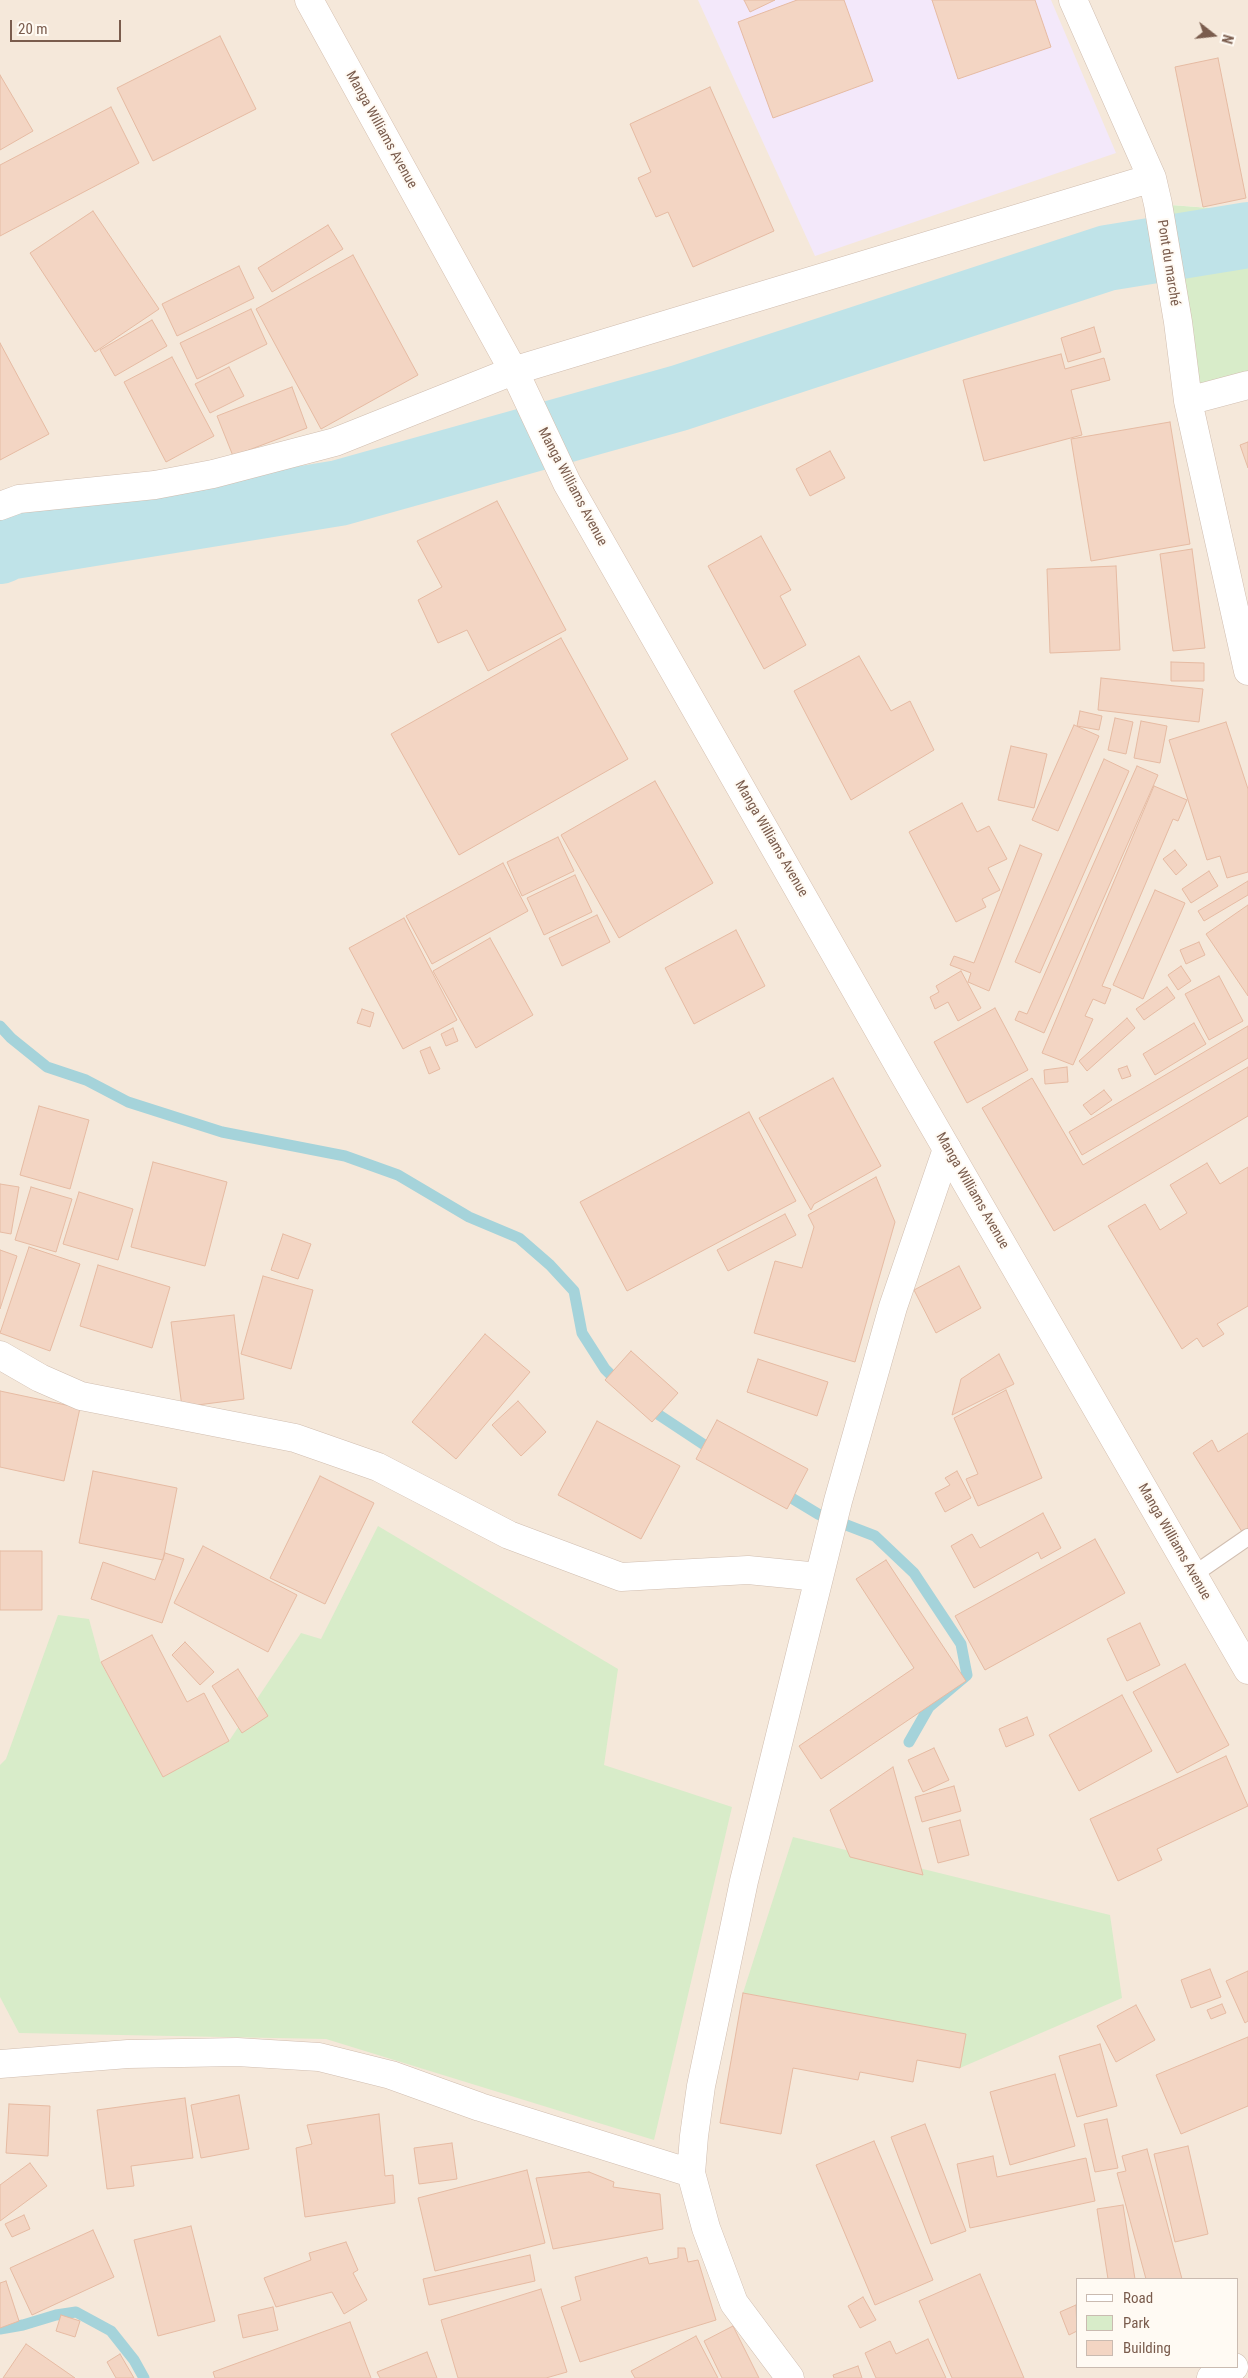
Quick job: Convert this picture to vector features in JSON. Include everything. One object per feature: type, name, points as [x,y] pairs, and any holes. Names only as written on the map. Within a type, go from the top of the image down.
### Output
[{"type":"street","name":"Manga Williams Avenue","points":[[309,0],[516,376],[567,483],[947,1149],[1248,1670]]},
{"type":"street","name":"Pont du marché","points":[[1073,0],[1155,191],[1178,322],[1188,401],[1248,671]]},
{"type":"street","points":[[0,506],[20,499],[155,485],[213,474],[335,442],[516,376],[1155,191]]},
{"type":"street","points":[[1188,401],[1248,385]]},
{"type":"street","points":[[790,2378],[734,2302],[706,2228],[691,2173],[701,2086],[742,1890],[828,1539],[893,1307],[947,1149]]},
{"type":"street","points":[[0,1355],[40,1378],[82,1396],[295,1438],[378,1467],[509,1535],[621,1577],[748,1570],[819,1577]]},
{"type":"street","points":[[0,2064],[138,2054],[237,2052],[319,2057],[391,2075],[480,2107],[691,2173]]},
{"type":"street","points":[[1211,2378],[1231,2368]]},
{"type":"lane","points":[[1193,1575],[1248,1537]]},
{"type":"shaded area","points":[[0,0],[1248,0],[1248,211],[1159,204],[1248,385],[1248,2378],[0,2378]]},
{"type":"shaded area","points":[[698,0],[1051,0],[1116,153],[815,256]]},
{"type":"green space","points":[[1158,204],[1248,211],[1248,385],[1188,401]]},
{"type":"green space","points":[[378,1526],[618,1669],[604,1765],[732,1807],[654,2140],[326,2039],[19,2033],[0,1997],[0,1765],[6,1759],[58,1615],[89,1619],[101,1663],[163,1777],[229,1741],[301,1633],[321,1639]]},
{"type":"green space","points":[[793,1837],[1110,1915],[1122,1998],[960,2068],[965,2034],[743,1993]]},
{"type":"building","points":[[744,0],[775,0],[750,12]]},
{"type":"building","points":[[797,0],[844,0],[873,81],[773,118],[738,22]]},
{"type":"building","points":[[932,0],[1035,0],[1051,47],[958,79]]},
{"type":"building","points":[[220,36],[256,109],[153,161],[117,88]]},
{"type":"building","points":[[1218,58],[1246,198],[1203,207],[1175,67]]},
{"type":"building","points":[[0,75],[33,131],[0,150]]},
{"type":"building","points":[[710,87],[774,231],[693,267],[668,212],[656,217],[638,178],[651,172],[630,124]]},
{"type":"building","points":[[111,107],[139,163],[0,236],[0,165]]},
{"type":"building","points":[[93,211],[159,309],[95,352],[30,253]]},
{"type":"building","points":[[328,225],[343,249],[272,292],[258,268]]},
{"type":"building","points":[[353,255],[418,375],[321,429],[256,309]]},
{"type":"building","points":[[239,266],[254,298],[177,336],[162,304]]},
{"type":"building","points":[[251,309],[267,344],[197,379],[180,343]]},
{"type":"building","points":[[152,320],[167,346],[115,376],[100,350]]},
{"type":"building","points":[[1094,327],[1101,352],[1068,362],[1061,338]]},
{"type":"building","points":[[0,343],[49,434],[0,460]]},
{"type":"building","points":[[1061,354],[1065,369],[1104,358],[1110,380],[1071,390],[1082,435],[984,461],[963,380]]},
{"type":"building","points":[[172,357],[214,436],[166,462],[124,382]]},
{"type":"building","points":[[229,367],[244,396],[210,413],[195,384]]},
{"type":"building","points":[[292,387],[307,428],[233,456],[217,416]]},
{"type":"building","points":[[1170,422],[1190,544],[1091,561],[1071,439]]},
{"type":"building","points":[[1248,442],[1248,468],[1240,445]]},
{"type":"building","points":[[830,451],[845,478],[810,496],[796,469]]},
{"type":"building","points":[[497,501],[566,630],[488,671],[467,630],[438,643],[418,600],[442,587],[417,541]]},
{"type":"building","points":[[761,536],[791,590],[780,596],[806,645],[764,669],[708,566]]},
{"type":"building","points":[[1192,549],[1205,648],[1173,651],[1160,554]]},
{"type":"building","points":[[1116,566],[1120,650],[1050,653],[1047,569]]},
{"type":"building","points":[[561,638],[628,759],[459,855],[391,734]]},
{"type":"building","points":[[859,656],[891,711],[910,701],[934,750],[851,800],[794,691]]},
{"type":"building","points":[[1171,662],[1204,663],[1204,681],[1171,681]]},
{"type":"building","points":[[1101,678],[1203,689],[1199,722],[1098,710]]},
{"type":"building","points":[[1080,711],[1102,716],[1099,730],[1077,726]]},
{"type":"building","points":[[1115,718],[1133,722],[1126,754],[1108,750]]},
{"type":"building","points":[[1141,721],[1167,726],[1160,763],[1134,758]]},
{"type":"building","points":[[1226,722],[1248,789],[1248,872],[1227,878],[1220,856],[1207,860],[1169,740]]},
{"type":"building","points":[[1074,725],[1099,736],[1058,831],[1032,820]]},
{"type":"building","points":[[1011,746],[1047,754],[1034,808],[998,800]]},
{"type":"building","points":[[1104,759],[1129,771],[1040,973],[1015,962]]},
{"type":"building","points":[[1137,766],[1158,775],[1044,1033],[1015,1020],[1019,1011],[1027,1014]]},
{"type":"building","points":[[655,781],[713,883],[619,938],[561,835]]},
{"type":"building","points":[[1154,786],[1187,800],[1178,821],[1173,819],[1102,986],[1111,989],[1105,1004],[1093,999],[1085,1016],[1093,1019],[1073,1065],[1042,1053]]},
{"type":"building","points":[[962,803],[977,832],[989,826],[1007,859],[988,868],[1000,890],[982,899],[986,907],[956,922],[909,832]]},
{"type":"building","points":[[558,837],[574,871],[522,896],[507,862]]},
{"type":"building","points":[[1020,845],[1042,854],[989,991],[968,982],[971,973],[950,965],[954,956],[974,963]]},
{"type":"building","points":[[1175,850],[1187,865],[1176,875],[1163,859]]},
{"type":"building","points":[[503,863],[528,911],[432,964],[406,916]]},
{"type":"building","points":[[1209,871],[1218,886],[1191,903],[1182,889]]},
{"type":"building","points":[[575,875],[592,912],[544,935],[527,898]]},
{"type":"building","points":[[1248,881],[1248,895],[1204,921],[1198,911]]},
{"type":"building","points":[[1155,890],[1185,903],[1143,999],[1113,985]]},
{"type":"building","points":[[1248,905],[1248,996],[1206,934]]},
{"type":"building","points":[[597,915],[610,942],[562,966],[549,938]]},
{"type":"building","points":[[404,918],[457,1020],[403,1049],[349,948]]},
{"type":"building","points":[[736,930],[765,986],[694,1024],[665,968]]},
{"type":"building","points":[[490,938],[533,1015],[476,1048],[433,971]]},
{"type":"building","points":[[1199,942],[1205,955],[1186,964],[1180,950]]},
{"type":"building","points":[[1181,966],[1191,981],[1178,990],[1168,975]]},
{"type":"building","points":[[961,971],[981,1008],[958,1021],[948,1002],[935,1009],[930,997],[939,992],[936,986]]},
{"type":"building","points":[[1219,976],[1243,1021],[1209,1040],[1185,994]]},
{"type":"building","points":[[1167,987],[1175,998],[1144,1020],[1136,1009]]},
{"type":"building","points":[[995,1008],[1028,1070],[967,1103],[934,1042]]},
{"type":"building","points":[[362,1009],[374,1013],[370,1027],[357,1023]]},
{"type":"building","points":[[1127,1018],[1135,1028],[1087,1071],[1079,1061]]},
{"type":"building","points":[[1194,1023],[1206,1044],[1155,1075],[1143,1054]]},
{"type":"building","points":[[1248,1026],[1248,1058],[1082,1155],[1069,1132]]},
{"type":"building","points":[[453,1028],[458,1041],[446,1046],[441,1034]]},
{"type":"building","points":[[430,1047],[440,1069],[429,1074],[420,1051]]},
{"type":"building","points":[[1127,1066],[1131,1076],[1122,1079],[1118,1069]]},
{"type":"building","points":[[1067,1067],[1068,1082],[1045,1084],[1044,1070]]},
{"type":"building","points":[[1248,1067],[1248,1116],[1054,1231],[982,1108],[1032,1078],[1083,1165]]},
{"type":"building","points":[[833,1078],[881,1166],[814,1204],[811,1210],[759,1118]]},
{"type":"building","points":[[1104,1090],[1112,1100],[1091,1115],[1083,1105]]},
{"type":"building","points":[[39,1106],[89,1120],[70,1189],[20,1175]]},
{"type":"building","points":[[749,1112],[796,1201],[627,1291],[580,1202]]},
{"type":"building","points":[[153,1162],[227,1182],[205,1266],[131,1247]]},
{"type":"building","points":[[1207,1163],[1220,1184],[1248,1167],[1248,1306],[1217,1324],[1224,1334],[1203,1347],[1197,1338],[1182,1349],[1108,1226],[1145,1204],[1160,1230],[1187,1213],[1170,1185]]},
{"type":"building","points":[[876,1177],[895,1222],[855,1362],[754,1333],[775,1261],[802,1268],[814,1227],[808,1215]]},
{"type":"building","points":[[0,1184],[19,1187],[11,1234],[0,1232]]},
{"type":"building","points":[[31,1187],[72,1199],[56,1252],[15,1240]]},
{"type":"building","points":[[79,1192],[133,1209],[118,1260],[63,1244]]},
{"type":"building","points":[[785,1214],[796,1235],[728,1271],[717,1250]]},
{"type":"building","points":[[283,1234],[311,1244],[298,1279],[271,1270]]},
{"type":"building","points":[[29,1247],[80,1264],[50,1351],[0,1333]]},
{"type":"building","points":[[0,1250],[17,1256],[0,1309]]},
{"type":"building","points":[[98,1265],[170,1287],[152,1348],[80,1326]]},
{"type":"building","points":[[959,1266],[981,1308],[936,1333],[914,1290]]},
{"type":"building","points":[[263,1276],[313,1290],[291,1369],[241,1354]]},
{"type":"building","points":[[234,1315],[244,1399],[182,1407],[171,1322]]},
{"type":"building","points":[[485,1334],[530,1372],[456,1459],[412,1422]]},
{"type":"building","points":[[631,1351],[678,1393],[652,1422],[605,1380]]},
{"type":"building","points":[[999,1354],[1014,1384],[952,1415],[961,1379]]},
{"type":"building","points":[[758,1359],[828,1382],[817,1416],[747,1392]]},
{"type":"building","points":[[1006,1390],[1042,1478],[978,1506],[966,1479],[978,1474],[954,1418]]},
{"type":"building","points":[[0,1391],[80,1408],[64,1481],[0,1467]]},
{"type":"building","points":[[518,1401],[546,1432],[521,1456],[492,1425]]},
{"type":"building","points":[[717,1420],[808,1469],[787,1509],[696,1459]]},
{"type":"building","points":[[597,1421],[680,1466],[641,1539],[558,1495]]},
{"type":"building","points":[[1248,1433],[1248,1532],[1244,1535],[1193,1453],[1212,1440],[1218,1452]]},
{"type":"building","points":[[93,1471],[177,1488],[163,1560],[79,1543]]},
{"type":"building","points":[[957,1471],[971,1498],[945,1512],[935,1493],[950,1485],[945,1478]]},
{"type":"building","points":[[320,1476],[374,1503],[325,1604],[270,1578]]},
{"type":"building","points":[[1043,1513],[1061,1548],[1041,1559],[1038,1552],[974,1588],[951,1546],[972,1534],[980,1548]]},
{"type":"building","points":[[1095,1539],[1125,1593],[985,1670],[955,1616]]},
{"type":"building","points":[[203,1546],[297,1595],[268,1652],[174,1603]]},
{"type":"building","points":[[0,1551],[42,1551],[42,1610],[0,1610]]},
{"type":"building","points":[[165,1553],[184,1559],[162,1623],[91,1599],[103,1562],[155,1580]]},
{"type":"building","points":[[886,1560],[966,1681],[821,1779],[799,1746],[914,1668],[856,1579]]},
{"type":"building","points":[[1140,1623],[1160,1665],[1127,1681],[1107,1639]]},
{"type":"building","points":[[152,1635],[187,1702],[204,1693],[229,1741],[163,1777],[101,1662]]},
{"type":"building","points":[[185,1642],[214,1672],[200,1685],[172,1655]]},
{"type":"building","points":[[1185,1664],[1229,1745],[1177,1773],[1133,1692]]},
{"type":"building","points":[[238,1669],[268,1716],[242,1733],[212,1686]]},
{"type":"building","points":[[1122,1695],[1152,1751],[1079,1791],[1049,1735]]},
{"type":"building","points":[[1027,1717],[1034,1735],[1006,1747],[999,1729]]},
{"type":"building","points":[[934,1748],[949,1780],[923,1792],[908,1760]]},
{"type":"building","points":[[1226,1756],[1248,1806],[1157,1849],[1162,1860],[1118,1881],[1090,1819]]},
{"type":"building","points":[[893,1767],[923,1875],[850,1857],[830,1810]]},
{"type":"building","points":[[954,1786],[961,1811],[922,1822],[915,1797]]},
{"type":"building","points":[[960,1820],[969,1855],[938,1863],[929,1828]]},
{"type":"building","points":[[1210,1969],[1221,1997],[1191,2008],[1181,1980]]},
{"type":"building","points":[[1248,1971],[1248,2021],[1245,2023],[1226,1981]]},
{"type":"building","points":[[743,1993],[966,2034],[960,2068],[917,2060],[913,2082],[860,2072],[858,2080],[793,2068],[781,2134],[720,2123]]},
{"type":"building","points":[[1222,2004],[1226,2013],[1211,2019],[1207,2010]]},
{"type":"building","points":[[1136,2005],[1155,2040],[1116,2062],[1097,2026]]},
{"type":"building","points":[[1248,2037],[1248,2106],[1181,2134],[1156,2075]]},
{"type":"building","points":[[1100,2044],[1117,2106],[1077,2117],[1059,2056]]},
{"type":"building","points":[[1055,2074],[1075,2146],[1010,2165],[990,2092]]},
{"type":"building","points":[[239,2095],[249,2149],[201,2158],[191,2105]]},
{"type":"building","points":[[185,2098],[193,2158],[131,2166],[134,2186],[107,2189],[97,2110]]},
{"type":"building","points":[[9,2104],[50,2106],[48,2156],[6,2153]]},
{"type":"building","points":[[379,2114],[385,2176],[393,2175],[395,2203],[305,2217],[296,2148],[312,2144],[307,2125]]},
{"type":"building","points":[[1107,2119],[1118,2168],[1095,2172],[1084,2124]]},
{"type":"building","points":[[925,2124],[966,2231],[931,2244],[891,2137]]},
{"type":"building","points":[[874,2141],[933,2280],[875,2305],[816,2165]]},
{"type":"building","points":[[452,2143],[457,2179],[419,2184],[414,2148]]},
{"type":"building","points":[[1188,2146],[1208,2234],[1175,2242],[1154,2154]]},
{"type":"building","points":[[1147,2149],[1182,2278],[1146,2278],[1117,2173],[1126,2171],[1122,2156]]},
{"type":"building","points":[[993,2156],[997,2177],[1086,2158],[1095,2201],[970,2228],[957,2164]]},
{"type":"building","points":[[30,2163],[47,2186],[0,2221],[0,2185]]},
{"type":"building","points":[[527,2170],[545,2243],[435,2271],[418,2198]]},
{"type":"building","points":[[589,2172],[614,2182],[613,2187],[660,2194],[663,2229],[553,2249],[536,2178]]},
{"type":"building","points":[[1123,2205],[1135,2278],[1108,2278],[1097,2209]]},
{"type":"building","points":[[24,2215],[30,2229],[12,2237],[5,2224]]},
{"type":"building","points":[[191,2226],[215,2321],[158,2336],[134,2240]]},
{"type":"building","points":[[93,2230],[114,2277],[32,2315],[10,2268]]},
{"type":"building","points":[[346,2242],[358,2270],[353,2273],[367,2300],[344,2314],[332,2292],[276,2307],[264,2278],[311,2260],[309,2253]]},
{"type":"building","points":[[678,2248],[685,2248],[688,2262],[698,2260],[716,2320],[580,2362],[561,2307],[581,2300],[575,2277],[647,2257],[649,2264],[678,2258]]},
{"type":"building","points":[[530,2255],[535,2281],[429,2305],[423,2279]]},
{"type":"building","points":[[980,2274],[1024,2378],[952,2378],[919,2301]]},
{"type":"building","points":[[6,2281],[19,2321],[0,2328],[0,2283]]},
{"type":"building","points":[[541,2289],[567,2372],[546,2378],[458,2378],[441,2320]]},
{"type":"building","points":[[863,2297],[876,2320],[860,2328],[848,2306]]},
{"type":"building","points":[[1076,2305],[1076,2332],[1069,2335],[1060,2312]]},
{"type":"building","points":[[273,2307],[278,2330],[243,2338],[238,2315]]},
{"type":"building","points":[[61,2315],[80,2321],[75,2337],[56,2331]]},
{"type":"building","points":[[350,2322],[371,2378],[215,2378],[213,2372]]},
{"type":"building","points":[[733,2326],[759,2378],[722,2378],[704,2341]]},
{"type":"building","points":[[696,2336],[718,2378],[635,2378],[631,2371]]},
{"type":"building","points":[[928,2339],[946,2378],[876,2378],[865,2353],[890,2341],[896,2354]]},
{"type":"building","points":[[26,2344],[75,2378],[3,2378]]},
{"type":"building","points":[[427,2352],[437,2378],[380,2378],[377,2372]]},
{"type":"building","points":[[120,2354],[134,2378],[116,2378],[107,2362]]},
{"type":"building","points":[[858,2366],[862,2378],[834,2378],[833,2375]]},
{"type":"waterway","points":[[0,551],[8,547],[339,493],[679,398],[1107,258],[1248,235]]},
{"type":"waterway","points":[[0,1026],[11,1038],[47,1067],[86,1080],[128,1102],[222,1132],[345,1156],[398,1175],[469,1217],[519,1238],[550,1265],[574,1291],[582,1333],[605,1369],[620,1384]]},
{"type":"waterway","points":[[647,1407],[715,1452]]},
{"type":"waterway","points":[[780,1491],[818,1514],[875,1536],[914,1573],[961,1644],[967,1675],[929,1707],[909,1742]]},
{"type":"waterway","points":[[0,2329],[76,2312],[111,2331],[134,2360],[144,2378]]}]
